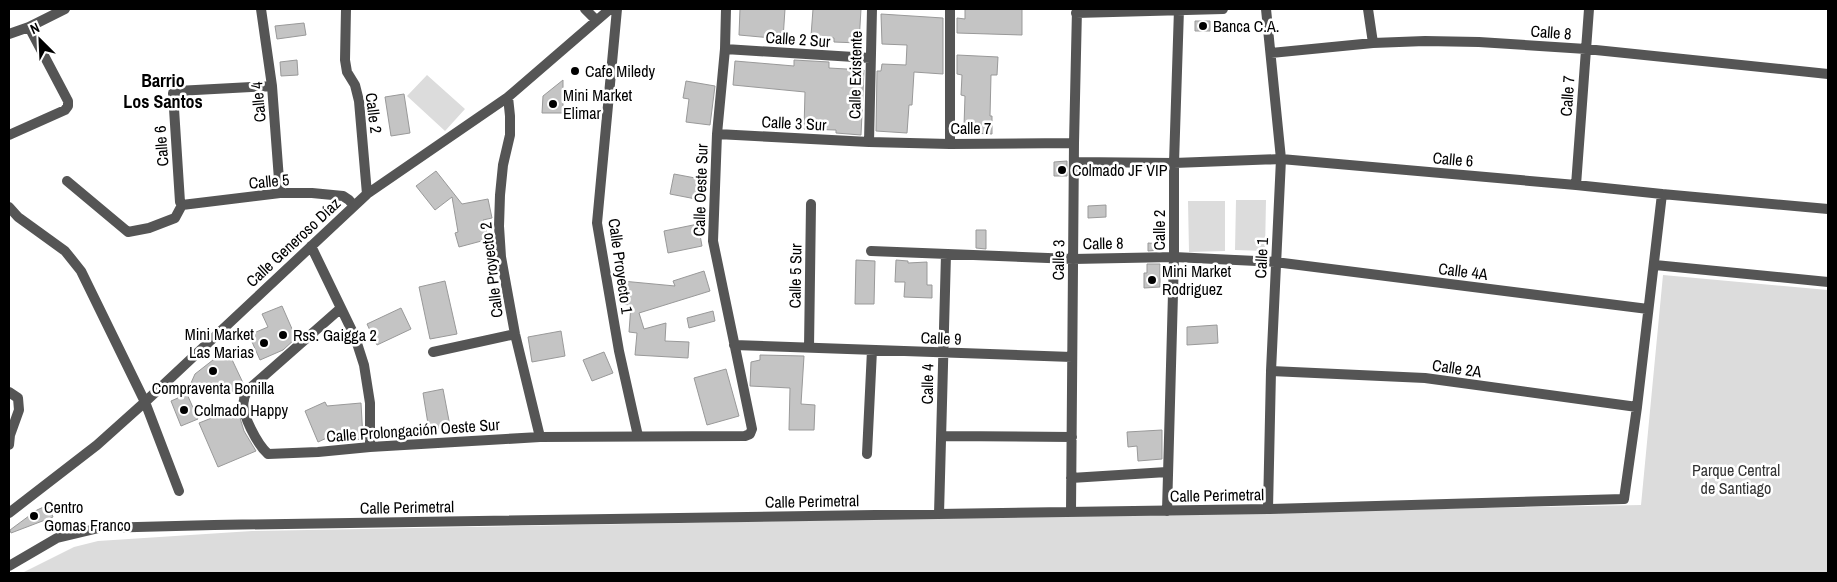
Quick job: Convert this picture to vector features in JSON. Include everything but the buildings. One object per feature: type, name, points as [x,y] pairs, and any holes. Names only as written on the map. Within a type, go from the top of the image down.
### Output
[{"type":"street","points":[[9,34],[29,27],[52,11],[65,9]]},
{"type":"street","name":"Calle 4","points":[[261,9],[272,86],[280,193]]},
{"type":"street","name":"Calle 2","points":[[346,9],[345,60],[347,72],[355,85],[359,101],[367,194]]},
{"type":"street","points":[[585,9],[596,20]]},
{"type":"street","name":"Calle Generoso Díaz","points":[[9,513],[97,445],[367,194],[508,98],[610,9]]},
{"type":"street","name":"Calle Proyecto 1","points":[[616,9],[597,223],[618,350],[638,436]]},
{"type":"street","name":"Calle Oeste Sur","points":[[726,9],[712,240],[752,430]]},
{"type":"street","name":"Calle Existente","points":[[869,142],[872,9]]},
{"type":"street","points":[[950,9],[950,144]]},
{"type":"street","points":[[1077,11],[1223,9]]},
{"type":"street","name":"Calle 1","points":[[1266,9],[1280,159],[1271,371],[1268,509]]},
{"type":"street","points":[[1368,9],[1373,43]]},
{"type":"street","name":"Calle 7","points":[[1576,184],[1589,9]]},
{"type":"street","name":"Calle 2","points":[[1167,510],[1179,10]]},
{"type":"street","name":"Calle 3","points":[[1071,512],[1077,11]]},
{"type":"street","points":[[9,135],[65,110],[68,106],[68,101],[29,27]]},
{"type":"street","name":"Calle 8","points":[[1271,53],[1373,43],[1425,41],[1479,42],[1586,49],[1828,74]]},
{"type":"street","name":"Calle 2 Sur","points":[[725,49],[870,58]]},
{"type":"street","name":"Calle 6","points":[[182,205],[180,202],[174,93],[177,91],[272,86]]},
{"type":"street","name":"Calle Proyecto 2","points":[[508,98],[510,135],[503,165],[499,226],[502,257],[515,334],[540,437]]},
{"type":"street","name":"Calle 3 Sur","points":[[717,134],[869,142]]},
{"type":"street","name":"Calle 7","points":[[869,142],[950,144],[1074,143]]},
{"type":"street","name":"Calle 6","points":[[1074,162],[1174,163],[1280,159],[1576,184],[1828,209]]},
{"type":"street","points":[[67,181],[128,232],[148,228],[175,218],[182,205]]},
{"type":"street","name":"Calle 5","points":[[182,205],[280,193],[312,193],[343,196],[354,206]]},
{"type":"street","points":[[1637,408],[1662,194]]},
{"type":"street","name":"Calle 5 Sur","points":[[809,348],[811,204]]},
{"type":"street","points":[[9,207],[18,217],[65,251],[74,260],[145,402],[179,492]]},
{"type":"street","points":[[310,246],[355,337],[364,365],[370,403],[370,447]]},
{"type":"street","name":"Calle 8","points":[[871,251],[1073,259],[1174,257],[1275,262]]},
{"type":"street","name":"Calle 4","points":[[939,514],[946,254]]},
{"type":"street","name":"Calle 4A","points":[[1275,262],[1648,309]]},
{"type":"street","points":[[1655,264],[1828,282]]},
{"type":"street","name":"Calle Prolongación Oeste Sur","points":[[341,308],[249,388],[243,400],[243,410],[260,447],[268,454],[540,437],[745,436],[750,434],[752,430]]},
{"type":"street","points":[[433,352],[515,334]]},
{"type":"street","name":"Calle 9","points":[[734,344],[1072,357]]},
{"type":"street","points":[[867,454],[872,350]]},
{"type":"street","name":"Calle 2A","points":[[1271,371],[1425,378],[1637,408]]},
{"type":"street","points":[[9,392],[18,398],[19,410],[9,438]]},
{"type":"street","name":"Calle Perimetral","points":[[9,566],[57,538],[99,528],[224,524],[1268,509],[1624,499],[1637,408]]},
{"type":"street","points":[[942,436],[1072,437]]},
{"type":"street","points":[[1071,478],[1167,472]]},
{"type":"green space","points":[[427,75],[465,109],[445,131],[407,96]]},
{"type":"green space","points":[[1236,200],[1266,200],[1265,251],[1235,250]]},
{"type":"green space","points":[[1188,201],[1225,201],[1225,251],[1189,252]]},
{"type":"green space","name":"Parque Central de Santiago","points":[[1663,275],[1828,290],[1828,573],[22,573],[74,547],[98,541],[252,531],[1641,505]]},
{"type":"place","name":"Banca C.A.","points":[[1203,26]]},
{"type":"place","name":"Cafe Miledy","points":[[575,71]]},
{"type":"place","name":"Mini Market Elimar","points":[[553,104]]},
{"type":"place","name":"Colmado JF VIP","points":[[1062,170]]},
{"type":"place","name":"Mini Market Rodriguez","points":[[1152,280]]},
{"type":"place","name":"Rss. Gaigga 2","points":[[283,335]]},
{"type":"place","name":"Mini Market Las Marias","points":[[264,343]]},
{"type":"place","name":"Compraventa Bonilla","points":[[213,371]]},
{"type":"place","name":"Colmado Happy","points":[[184,410]]},
{"type":"place","name":"Centro Gomas Franco","points":[[34,516]]},
{"type":"district","name":"Barrio Los Santos","points":[[163,90]]}]
